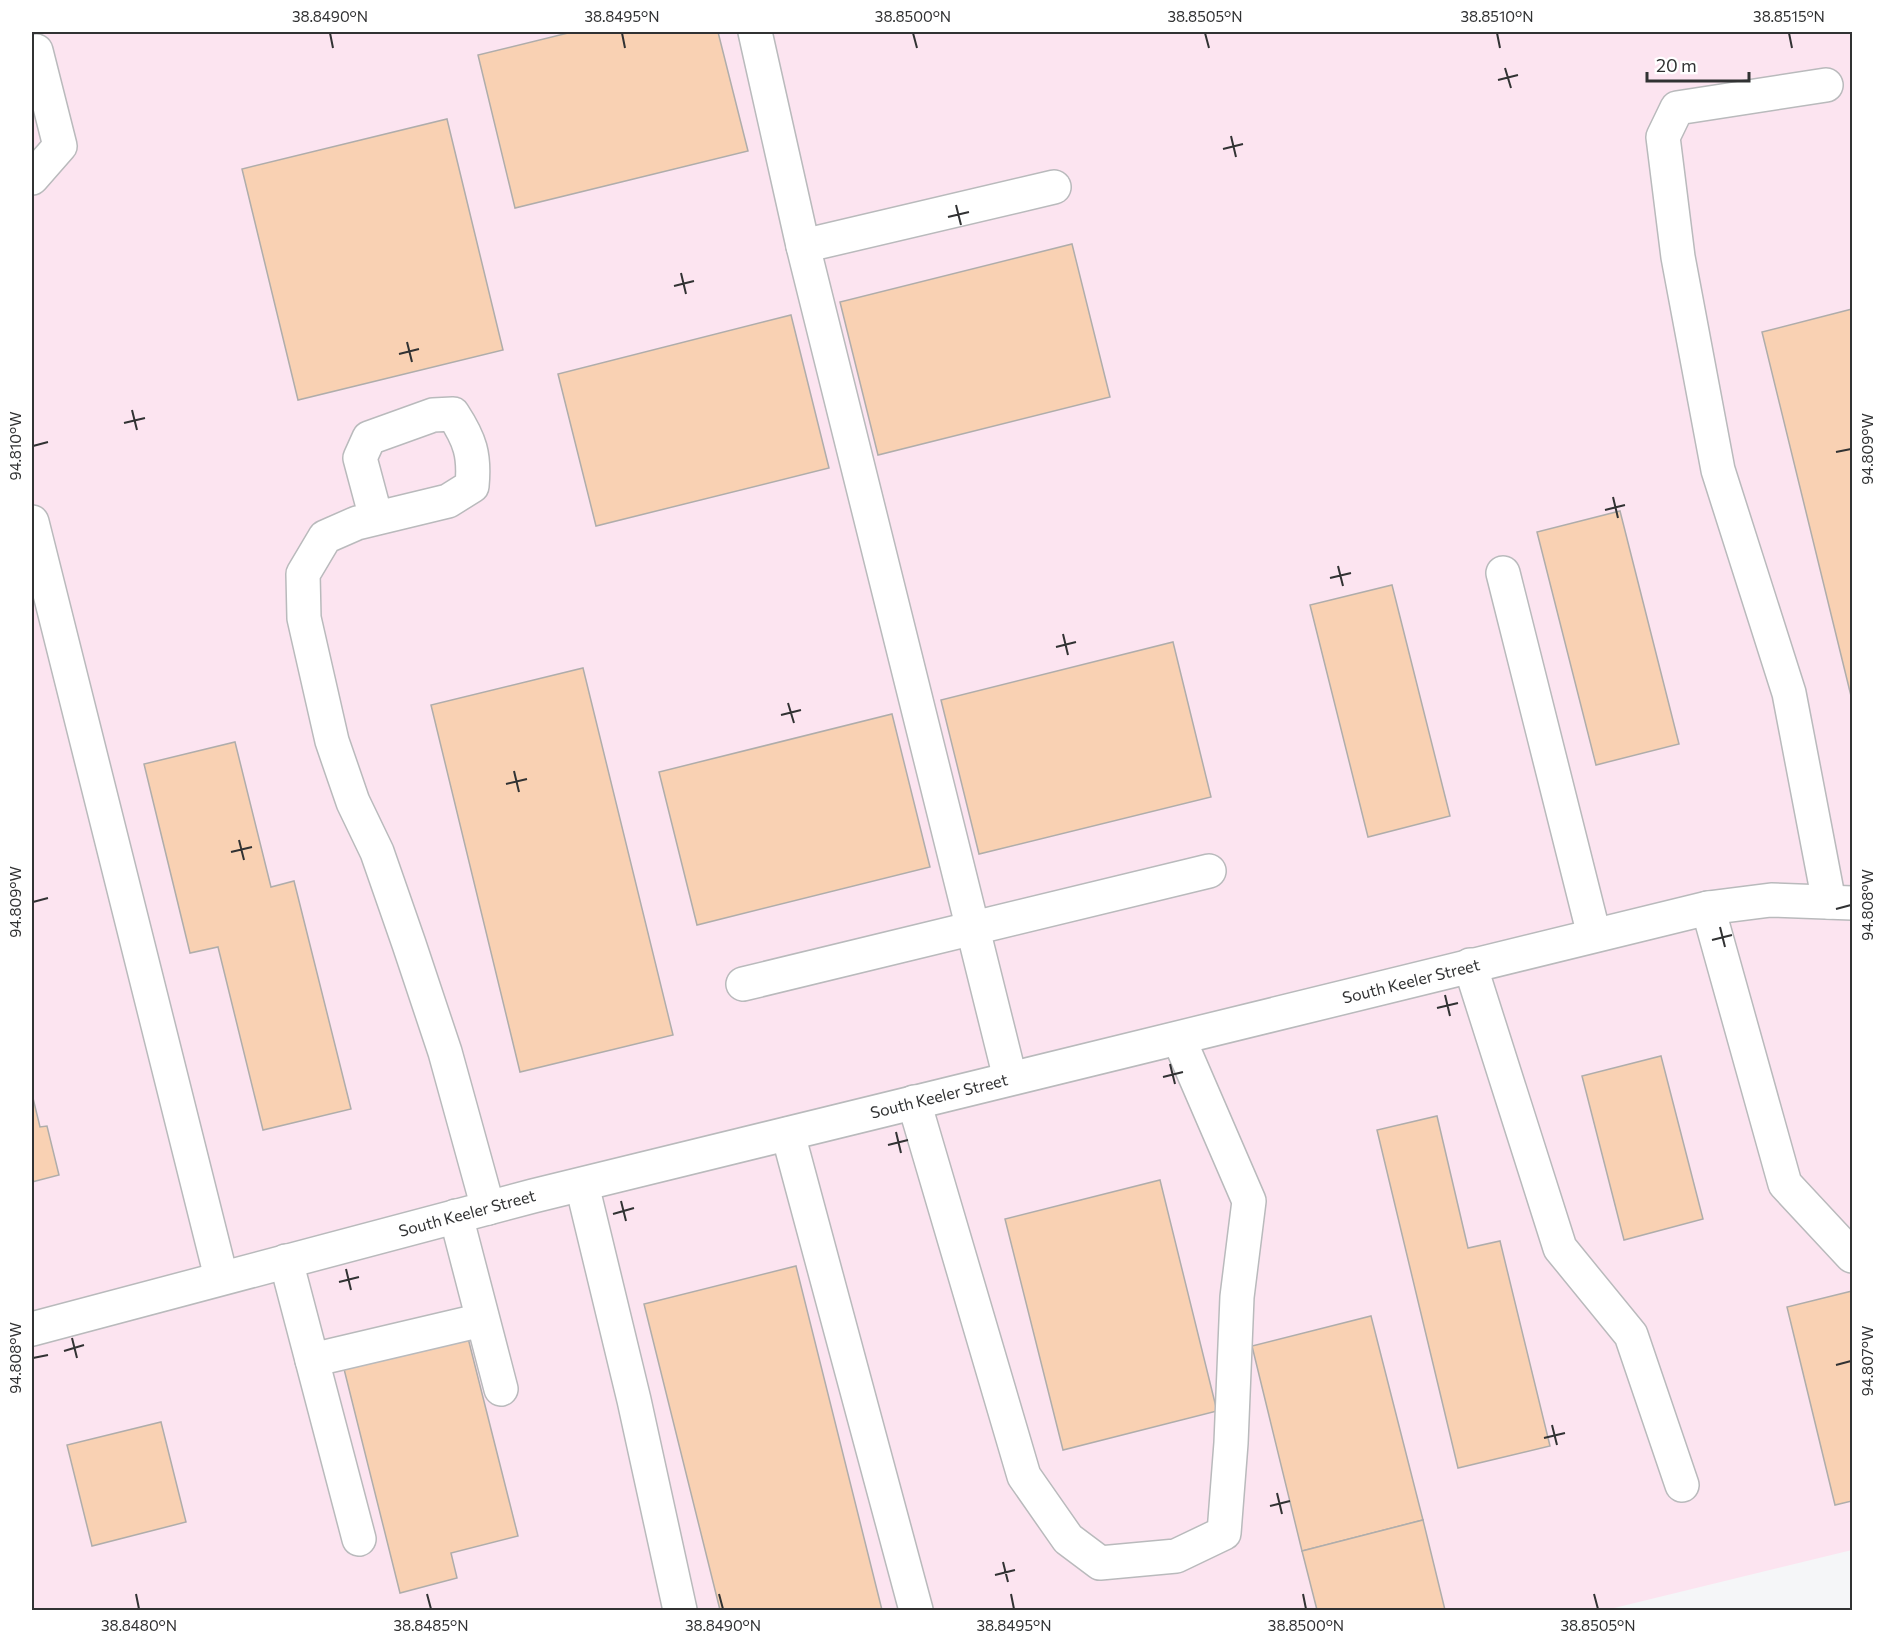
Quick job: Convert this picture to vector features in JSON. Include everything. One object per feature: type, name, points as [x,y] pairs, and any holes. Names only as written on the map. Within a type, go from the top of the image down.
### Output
[{"type":"street","points":[[755,32],[803,246],[1010,1078]]},
{"type":"street","points":[[32,52],[36,51],[60,146],[32,178]]},
{"type":"street","points":[[1826,85],[1677,108],[1663,137],[1678,257],[1718,470],[1788,693],[1841,903]]},
{"type":"street","points":[[803,246],[1054,187]]},
{"type":"street","points":[[376,518],[325,537],[303,574],[303,618],[333,741],[353,802],[377,852],[445,1052],[488,1208]]},
{"type":"street","points":[[32,522],[221,1277]]},
{"type":"street","points":[[1503,573],[1594,935]]},
{"type":"street","points":[[743,984],[1209,871]]},
{"type":"street","name":"South Keeler Street","points":[[32,1329],[456,1216],[1708,908],[1771,900],[1841,903]]},
{"type":"street","points":[[1708,908],[1785,1184],[1852,1256]]},
{"type":"street","points":[[1470,965],[1560,1248],[1631,1335],[1682,1485]]},
{"type":"street","points":[[914,1102],[1024,1476],[1068,1539],[1100,1563],[1176,1556],[1224,1533],[1237,1297],[1249,1201],[1179,1039]]},
{"type":"street","points":[[788,1134],[916,1611]]},
{"type":"street","points":[[582,1185],[634,1400],[680,1611]]},
{"type":"street","points":[[456,1216],[501,1389]]},
{"type":"street","points":[[286,1261],[358,1539]]},
{"type":"street","points":[[312,1360],[483,1320]]},
{"type":"shaded area","points":[[32,32],[1852,32],[1852,1550],[1606,1610],[32,1610]]},
{"type":"building","points":[[572,32],[718,32],[748,151],[515,208],[478,55]]},
{"type":"building","points":[[447,119],[503,350],[298,400],[242,169]]},
{"type":"building","points":[[1072,244],[1110,397],[878,455],[840,302]]},
{"type":"building","points":[[1852,309],[1852,700],[1762,332]]},
{"type":"building","points":[[791,315],[829,468],[596,526],[558,374]]},
{"type":"building","points":[[1620,511],[1679,744],[1596,765],[1537,532]]},
{"type":"building","points":[[1392,585],[1450,816],[1368,837],[1310,605]]},
{"type":"building","points":[[1173,642],[1211,797],[979,854],[941,700]]},
{"type":"building","points":[[583,668],[673,1035],[520,1072],[431,705]]},
{"type":"building","points":[[892,714],[930,867],[697,925],[659,772]]},
{"type":"building","points":[[235,742],[271,887],[294,881],[351,1109],[263,1130],[218,947],[190,953],[144,764]]},
{"type":"building","points":[[1661,1056],[1703,1219],[1624,1240],[1582,1076]]},
{"type":"building","points":[[32,1094],[40,1127],[47,1126],[59,1175],[32,1182]]},
{"type":"building","points":[[1437,1116],[1468,1248],[1500,1241],[1550,1446],[1458,1468],[1377,1130]]},
{"type":"building","points":[[1160,1180],[1217,1411],[1063,1450],[1005,1219]]},
{"type":"building","points":[[796,1266],[882,1610],[720,1610],[644,1304]]},
{"type":"building","points":[[1852,1291],[1852,1501],[1835,1505],[1787,1307]]},
{"type":"building","points":[[1371,1316],[1423,1520],[1302,1551],[1252,1346]]},
{"type":"building","points":[[468,1338],[518,1536],[451,1553],[457,1578],[400,1593],[344,1369]]},
{"type":"building","points":[[161,1422],[186,1522],[92,1546],[67,1445]]},
{"type":"building","points":[[1423,1520],[1445,1610],[1317,1610],[1302,1551]]}]
